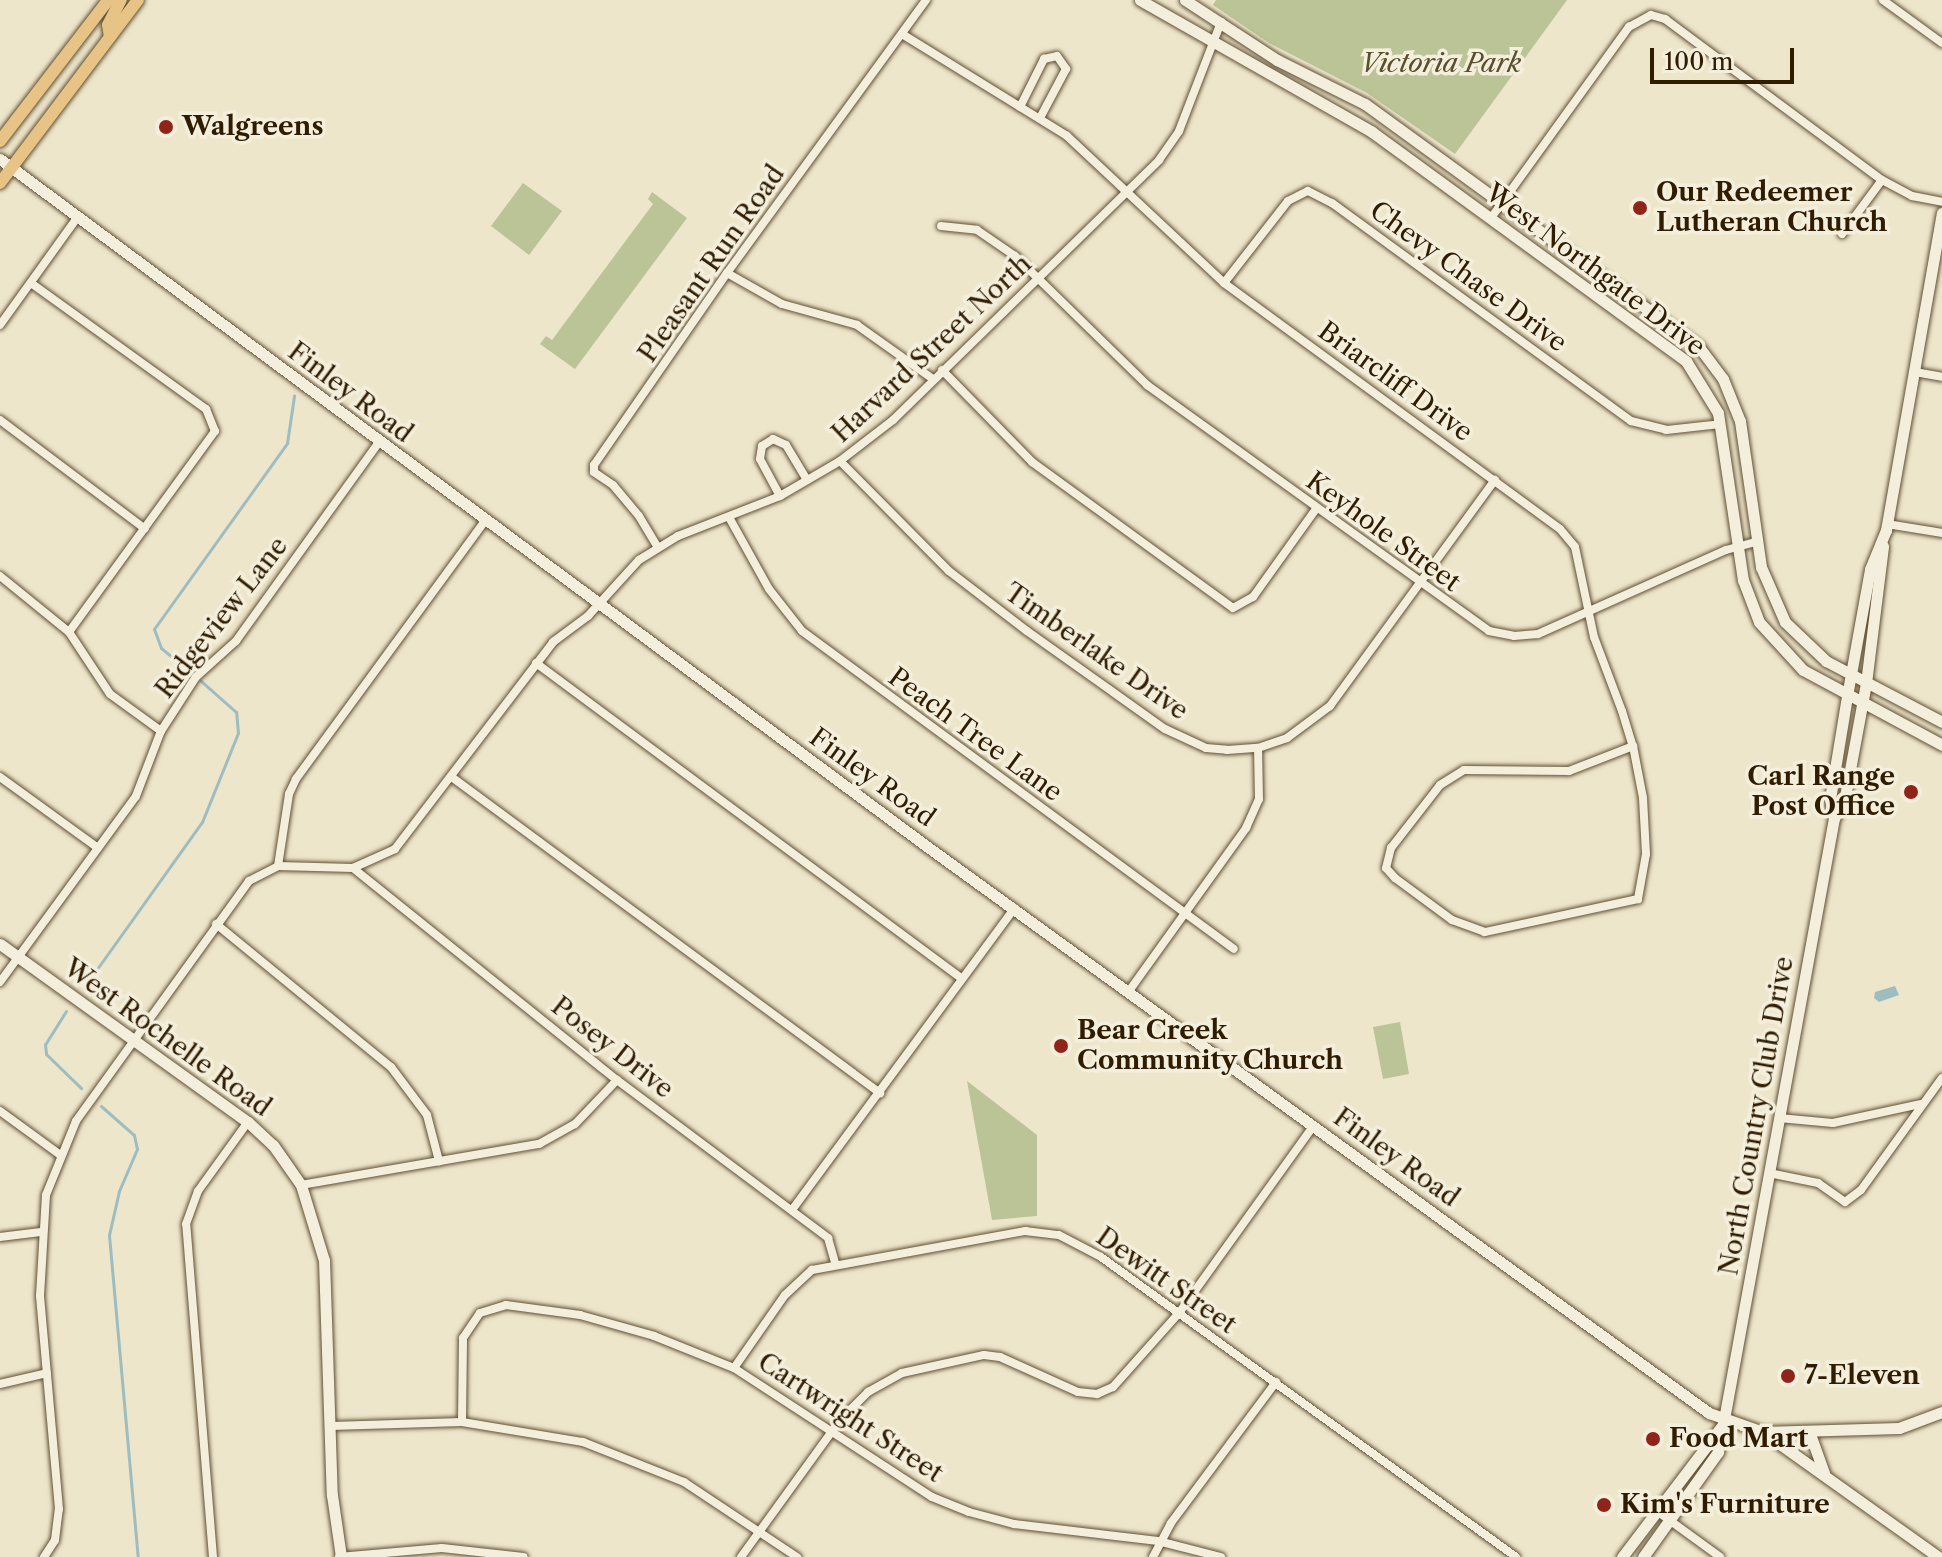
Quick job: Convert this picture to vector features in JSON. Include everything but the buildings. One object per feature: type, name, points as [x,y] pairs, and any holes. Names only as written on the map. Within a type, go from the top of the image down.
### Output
[{"type":"main road","points":[[0,141],[108,0]]},
{"type":"main road","points":[[110,37],[108,25],[121,0]]},
{"type":"main road","points":[[0,183],[138,0]]},
{"type":"street","name":"Pleasant Run Road","points":[[657,546],[639,516],[613,485],[594,472],[594,465],[727,273],[926,0]]},
{"type":"street","name":"West Northgate Drive","points":[[1140,0],[1213,40],[1279,83],[1372,132],[1654,336],[1697,374],[1721,424],[1737,546],[1759,622],[1793,662],[1847,696],[1942,745]]},
{"type":"street","name":"West Northgate Drive","points":[[1185,0],[1277,60],[1365,104],[1699,347],[1731,393],[1740,421],[1765,587],[1785,622],[1816,654],[1942,722]]},
{"type":"street","points":[[1883,0],[1942,43]]},
{"type":"street","points":[[1491,218],[1629,27],[1651,15],[1665,19],[1882,180],[1912,196],[1942,202]]},
{"type":"street","name":"Harvard Street North","points":[[278,866],[353,868],[395,849],[453,778],[536,663],[657,546],[730,519],[780,496],[840,461],[933,379],[1130,192],[1179,131],[1221,22]]},
{"type":"street","name":"Briarcliff Drive","points":[[902,34],[1020,107],[1041,116],[1130,192],[1224,283],[1495,480],[1569,538],[1578,553],[1594,637],[1633,746],[1646,854],[1638,899],[1485,932],[1452,920],[1392,874],[1386,868],[1391,848],[1440,785],[1464,770],[1569,771],[1633,746]]},
{"type":"street","points":[[1020,107],[1044,59],[1057,56],[1066,69],[1041,116]]},
{"type":"street","name":"Finley Road","points":[[0,159],[485,521],[1724,1423]]},
{"type":"street","points":[[1842,234],[1882,180]]},
{"type":"street","name":"Chevy Chase Drive","points":[[1224,283],[1288,201],[1308,191],[1332,203],[1631,421],[1666,430],[1721,424]]},
{"type":"street","name":"North Country Club Drive","points":[[1834,818],[1830,799],[1847,696],[1870,569],[1887,524],[1942,213]]},
{"type":"street","points":[[0,325],[77,218]]},
{"type":"street","name":"Keyhole Street","points":[[941,226],[977,230],[1038,278],[1147,385],[1419,582],[1502,635],[1538,634],[1737,546],[1756,542]]},
{"type":"street","points":[[727,273],[782,304],[857,325],[933,379]]},
{"type":"street","points":[[31,283],[206,409],[215,431],[69,632]]},
{"type":"street","points":[[1654,336],[1664,320]]},
{"type":"street","points":[[942,370],[1032,462],[1233,608],[1253,597],[1316,509]]},
{"type":"street","points":[[1915,372],[1942,377]]},
{"type":"street","points":[[0,420],[145,529]]},
{"type":"street","points":[[780,496],[760,459],[762,446],[773,439],[786,445],[807,480]]},
{"type":"street","name":"Ridgeview Lane","points":[[0,982],[136,796],[161,731],[196,677],[236,641],[379,442]]},
{"type":"street","name":"Timberlake Drive","points":[[840,461],[949,571],[1165,729],[1206,748],[1258,748],[1304,729],[1330,706],[1495,480]]},
{"type":"street","name":"Peach Tree Lane","points":[[730,519],[769,589],[802,631],[1234,949]]},
{"type":"street","points":[[44,1557],[55,1540],[59,1509],[47,1373],[41,1232],[59,1154],[133,1040],[216,924],[249,881],[278,866],[289,794],[296,779],[485,521]]},
{"type":"street","points":[[1887,524],[1942,533]]},
{"type":"street","name":"North Country Club Drive","points":[[1643,1557],[1718,1452],[1834,818],[1844,802],[1866,683],[1884,573],[1883,541]]},
{"type":"street","points":[[0,576],[69,632],[110,694],[161,731]]},
{"type":"street","points":[[536,663],[961,978]]},
{"type":"street","points":[[1129,991],[1246,828],[1259,799],[1258,748]]},
{"type":"street","points":[[0,777],[98,848]]},
{"type":"street","points":[[453,778],[880,1093]]},
{"type":"street","name":"Posey Drive","points":[[353,868],[617,1080],[828,1238],[835,1263]]},
{"type":"street","points":[[792,1210],[1015,908]]},
{"type":"street","points":[[216,924],[391,1067],[427,1115],[439,1161]]},
{"type":"street","name":"West Rochelle Road","points":[[0,944],[248,1122],[273,1145],[301,1185],[324,1260],[340,1557]]},
{"type":"street","points":[[1769,1173],[1818,1183],[1845,1202],[1861,1190],[1920,1104],[1942,1078]]},
{"type":"street","points":[[301,1185],[539,1144],[575,1124],[617,1080]]},
{"type":"street","points":[[1779,1118],[1833,1123],[1920,1104]]},
{"type":"street","points":[[0,1111],[59,1154]]},
{"type":"street","points":[[213,1557],[186,1224],[198,1191],[248,1122]]},
{"type":"street","points":[[741,1557],[834,1430],[868,1392],[902,1373],[984,1355],[1000,1357],[1078,1392],[1097,1394],[1120,1380],[1179,1313],[1314,1125]]},
{"type":"street","points":[[0,1237],[41,1232]]},
{"type":"street","name":"Dewitt Street","points":[[734,1368],[799,1279],[835,1263],[1042,1232],[1073,1241],[1101,1257],[1516,1557]]},
{"type":"street","name":"Cartwright Street","points":[[462,1422],[463,1338],[489,1308],[506,1305],[580,1315],[654,1336],[734,1368],[834,1430],[932,1497],[969,1512],[1014,1524],[1158,1541],[1221,1557]]},
{"type":"street","points":[[0,1384],[47,1373]]},
{"type":"street","points":[[1153,1557],[1158,1541],[1276,1382]]},
{"type":"street","points":[[1622,1557],[1724,1423],[1763,1432],[1809,1435],[1899,1428],[1942,1412]]},
{"type":"street","points":[[331,1426],[462,1422],[553,1435],[643,1463],[703,1493],[797,1557]]},
{"type":"street","points":[[1763,1432],[1938,1557]]},
{"type":"street","points":[[1809,1435],[1807,1457],[1813,1469]]},
{"type":"street","points":[[1809,1435],[1828,1480]]},
{"type":"street","points":[[1657,1511],[1720,1557]]},
{"type":"street","points":[[340,1557],[442,1548],[524,1557]]},
{"type":"green space","name":"Victoria Park","points":[[1216,0],[1567,0],[1455,154],[1367,93],[1269,43],[1213,5]]},
{"type":"green space","points":[[523,183],[562,211],[529,255],[491,226]]},
{"type":"green space","points":[[652,192],[687,218],[575,369],[540,344],[546,336],[552,340],[653,204],[648,199]]},
{"type":"green space","points":[[1400,1022],[1409,1074],[1383,1079],[1373,1027]]},
{"type":"green space","points":[[967,1081],[1037,1135],[1037,1216],[992,1220]]},
{"type":"water","points":[[1895,986],[1899,995],[1879,1002],[1874,998],[1875,992]]},
{"type":"waterway","points":[[185,668],[161,648],[154,629],[287,443],[294,396]]},
{"type":"waterway","points":[[87,983],[202,822],[238,733],[236,712],[201,681]]},
{"type":"waterway","points":[[66,1011],[45,1044],[46,1054],[81,1088]]},
{"type":"waterway","points":[[101,1106],[134,1135],[137,1149],[119,1191],[109,1235],[138,1557]]},
{"type":"place","name":"Walgreens","points":[[166,127]]},
{"type":"place","name":"Our Redeemer Lutheran Church","points":[[1640,208]]},
{"type":"place","name":"Carl Range Post Office","points":[[1911,792]]},
{"type":"place","name":"Bear Creek Community Church","points":[[1061,1046]]},
{"type":"place","name":"7-Eleven","points":[[1788,1376]]},
{"type":"place","name":"Food Mart","points":[[1653,1439]]},
{"type":"place","name":"Kim's Furniture","points":[[1604,1505]]}]
